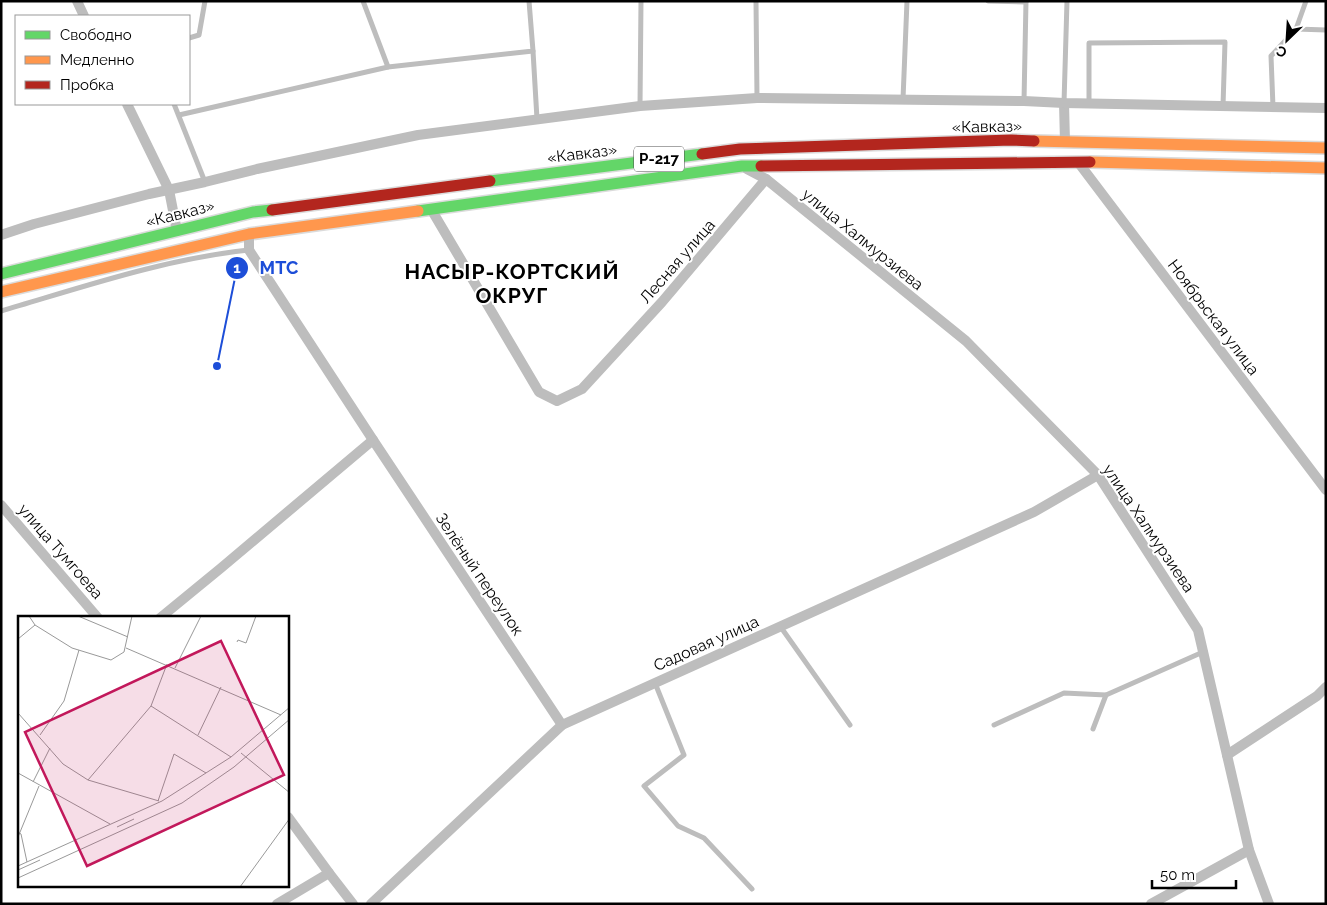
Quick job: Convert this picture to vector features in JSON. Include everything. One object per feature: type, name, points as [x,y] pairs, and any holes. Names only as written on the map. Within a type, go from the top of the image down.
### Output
[{"type":"highway","name":"«Кавказ»","points":[[1,274],[254,212],[740,149],[1011,140],[1326,148]]},
{"type":"highway","name":"«Кавказ»","points":[[1,292],[248,234],[742,166],[1078,162],[1326,168]]},
{"type":"street","points":[[77,1],[84,15]]},
{"type":"street","points":[[1,235],[149,194],[257,168],[418,135],[640,106],[757,98],[1024,100],[1064,103],[1326,108]]},
{"type":"street","points":[[1064,103],[1064,142]]},
{"type":"street","points":[[128,105],[170,190],[177,231]]},
{"type":"street","name":"Ноябрьская улица","points":[[1078,162],[1326,490]]},
{"type":"street","name":"улица Халмурзиева","points":[[742,166],[766,179],[966,341],[1098,475],[1198,630],[1249,850],[1269,904]]},
{"type":"street","name":"Лесная улица","points":[[431,208],[539,392],[557,400],[582,389],[662,302],[766,179]]},
{"type":"street","name":"Зелёный переулок","points":[[248,234],[249,250],[562,725]]},
{"type":"street","points":[[162,616],[373,440]]},
{"type":"street","name":"Садовая улица","points":[[372,904],[562,725],[1034,512],[1098,475]]},
{"type":"street","name":"улица Тумгоева","points":[[1,505],[96,616]]},
{"type":"street","points":[[1227,755],[1317,696],[1326,687]]},
{"type":"street","points":[[289,818],[353,904]]},
{"type":"street","points":[[1151,904],[1249,850]]},
{"type":"street","points":[[277,904],[329,874]]},
{"type":"lane","points":[[190,38],[199,34],[205,1]]},
{"type":"lane","points":[[363,1],[388,67]]},
{"type":"lane","points":[[529,1],[538,119]]},
{"type":"lane","points":[[640,106],[641,1]]},
{"type":"lane","points":[[756,1],[757,98]]},
{"type":"lane","points":[[903,100],[907,1]]},
{"type":"lane","points":[[988,1],[1026,2],[1024,100]]},
{"type":"lane","points":[[1064,103],[1068,1]]},
{"type":"lane","points":[[1273,107],[1271,56],[1296,29],[1306,1]]},
{"type":"lane","points":[[1296,29],[1326,30]]},
{"type":"lane","points":[[1089,103],[1089,43],[1225,42],[1223,106]]},
{"type":"lane","points":[[179,115],[388,67],[532,51]]},
{"type":"lane","points":[[174,105],[205,182]]},
{"type":"lane","points":[[1,311],[125,274],[224,252],[249,250]]},
{"type":"lane","points":[[780,626],[850,725]]},
{"type":"lane","points":[[994,725],[1064,694],[1106,695],[1204,651]]},
{"type":"lane","points":[[655,683],[684,755],[644,786],[678,826],[704,838],[752,888]]},
{"type":"lane","points":[[1093,729],[1106,695]]},
{"type":"traffic: fast","points":[[490,181],[702,154]]},
{"type":"traffic: fast","points":[[418,211],[742,166],[761,166]]},
{"type":"traffic: fast","points":[[1,274],[253,212],[272,210]]},
{"type":"traffic: slow","points":[[1034,141],[1326,148]]},
{"type":"traffic: slow","points":[[1090,162],[1326,168]]},
{"type":"traffic: slow","points":[[1,292],[249,234],[418,211]]},
{"type":"traffic: jam","points":[[702,154],[740,149],[1011,140],[1034,141]]},
{"type":"traffic: jam","points":[[761,166],[1090,162]]},
{"type":"traffic: jam","points":[[272,210],[490,181]]},
{"type":"place","name":"МТС","points":[[217,366]]},
{"type":"district","name":"НАСЫР-КОРТСКИЙ ОКРУГ","points":[[512,284]]}]
